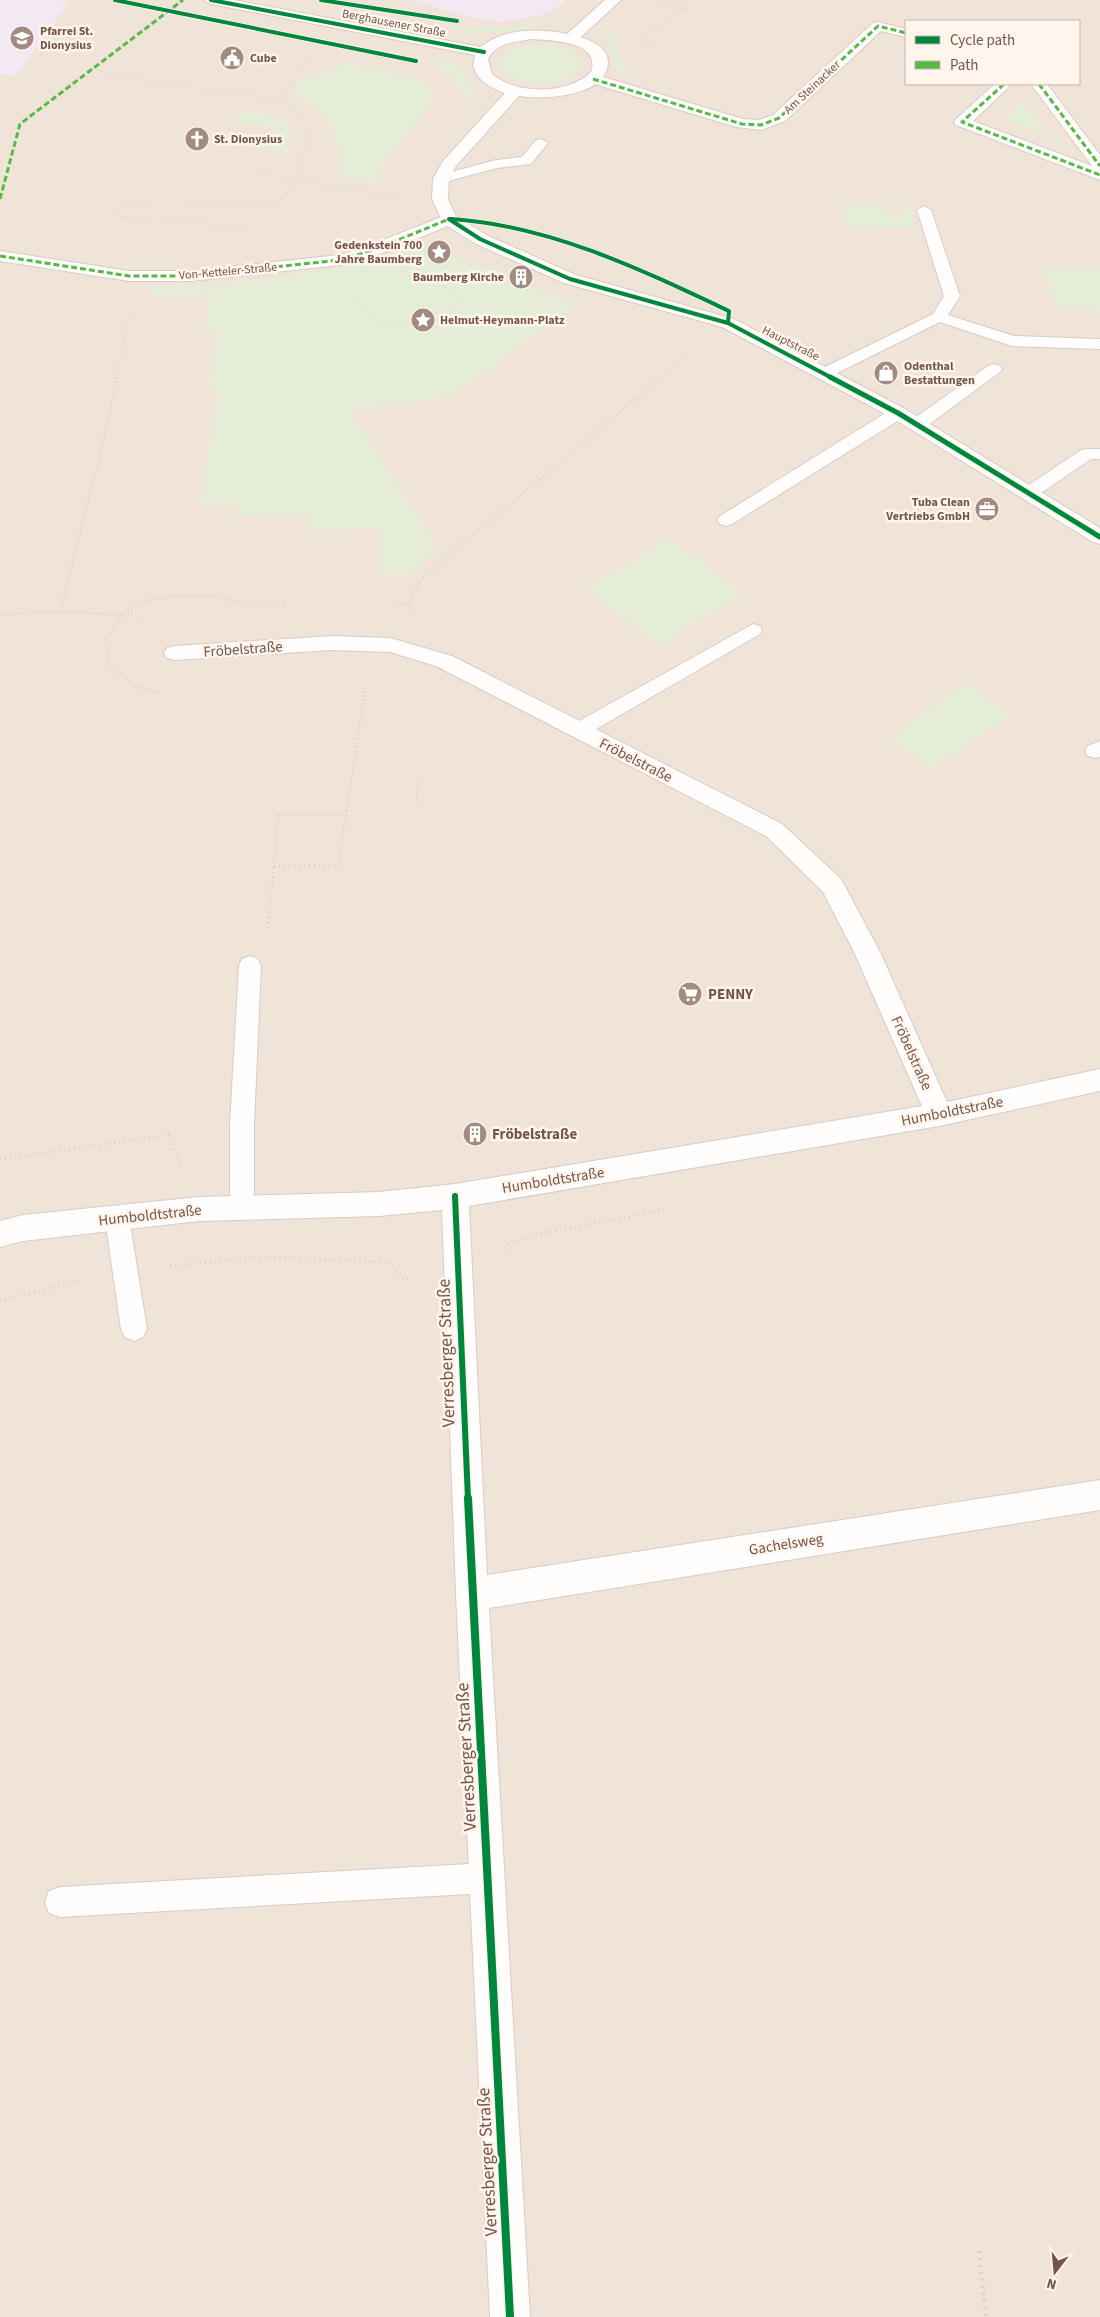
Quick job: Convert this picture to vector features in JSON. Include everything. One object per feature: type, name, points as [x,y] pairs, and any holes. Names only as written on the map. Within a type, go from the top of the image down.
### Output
[{"type":"street","name":"Berghausener Straße","points":[[211,0],[484,52]]},
{"type":"street","points":[[571,38],[614,0]]},
{"type":"street","name":"Am Steinacker","points":[[593,79],[742,124],[761,125],[779,118],[878,26],[905,33]]},
{"type":"street","points":[[545,35],[571,38],[586,44],[596,52],[602,61],[600,70],[593,79],[567,90],[550,93],[515,91],[499,86],[487,79],[480,70],[479,61],[484,52],[495,44],[511,38],[545,35]]},
{"type":"street","points":[[1003,85],[962,122],[1100,174]]},
{"type":"street","points":[[1040,85],[1100,166]]},
{"type":"street","points":[[449,219],[440,199],[441,179],[449,164],[515,91]]},
{"type":"street","name":"Von-Ketteler-Straße","points":[[0,256],[129,276],[190,276],[340,260],[374,250],[449,219]]},
{"type":"street","name":"Hauptstraße","points":[[449,219],[480,240],[570,280],[728,324],[918,424],[1100,537]]},
{"type":"street","name":"Fröbelstraße","points":[[175,653],[342,643],[390,645],[444,661],[774,830],[832,886],[867,952],[939,1115]]},
{"type":"street","name":"Humboldtstraße","points":[[0,1234],[24,1228],[200,1209],[379,1204],[455,1196],[939,1115],[1100,1080]]},
{"type":"street","name":"Verresberger Straße","points":[[455,1196],[472,1594],[510,2317]]},
{"type":"street","name":"Gachelsweg","points":[[472,1594],[1100,1495]]},
{"type":"lane","points":[[441,179],[496,164],[526,161],[541,142]]},
{"type":"lane","points":[[825,374],[940,317],[952,296],[924,210]]},
{"type":"lane","points":[[940,317],[1012,340],[1100,344]]},
{"type":"lane","points":[[918,424],[994,369]]},
{"type":"lane","points":[[726,520],[898,413]]},
{"type":"lane","points":[[1028,493],[1087,454],[1100,454]]},
{"type":"lane","points":[[579,730],[753,630]]},
{"type":"lane","points":[[242,1207],[242,1125],[250,965]]},
{"type":"lane","points":[[117,1218],[134,1329]]},
{"type":"lane","points":[[60,1902],[487,1878]]},
{"type":"path","points":[[651,0],[687,10]]},
{"type":"path","points":[[676,7],[684,0]]},
{"type":"path","points":[[661,49],[638,43],[682,8]]},
{"type":"path","points":[[93,69],[144,81],[278,99],[303,116],[306,136],[300,180],[276,204],[264,206],[123,203],[114,210],[114,215],[120,217],[272,230],[278,234],[286,266]]},
{"type":"path","points":[[278,99],[302,70]]},
{"type":"path","points":[[259,172],[400,197]]},
{"type":"path","points":[[340,260],[356,282],[362,307],[369,316],[382,322],[411,324],[437,320],[453,311],[457,299],[450,286],[436,280],[394,272],[374,250]]},
{"type":"path","points":[[60,612],[101,451],[134,292],[129,276]]},
{"type":"path","points":[[444,661],[448,636],[407,604],[423,577],[728,324]]},
{"type":"path","points":[[0,614],[60,612],[135,615],[175,653]]},
{"type":"path","points":[[274,867],[338,867],[366,682]]},
{"type":"path","points":[[416,804],[419,779]]},
{"type":"path","points":[[250,965],[266,950],[278,815],[346,815]]},
{"type":"path","points":[[0,1159],[169,1135],[184,1175],[241,1174]]},
{"type":"path","points":[[504,1250],[511,1242],[528,1236],[672,1208]]},
{"type":"path","points":[[0,1300],[125,1271],[260,1257],[389,1262],[404,1280]]},
{"type":"path","points":[[979,2251],[986,2317]]},
{"type":"shaded area","points":[[0,0],[1100,0],[1100,2317],[0,2317]]},
{"type":"shaded area","name":"Pfarrei St. Dionysius","points":[[0,0],[55,0],[69,2],[17,75],[0,74]]},
{"type":"shaded area","points":[[413,0],[566,0],[555,9],[538,16],[498,22],[463,16]]},
{"type":"green space","points":[[556,16],[561,17],[525,29],[487,33],[462,33],[473,26],[505,28],[521,26]]},
{"type":"green space","points":[[609,30],[614,34],[614,47],[628,72],[626,76],[623,76],[615,67],[606,37]]},
{"type":"green space","points":[[531,44],[565,48],[581,60],[581,66],[568,78],[550,83],[531,82],[515,78],[503,70],[500,61],[508,52]]},
{"type":"green space","points":[[437,57],[454,65],[465,77],[472,88],[468,102],[452,76],[437,67],[435,62]]},
{"type":"green space","points":[[347,63],[416,80],[428,85],[432,95],[430,104],[382,164],[378,184],[342,177],[336,137],[332,128],[319,112],[294,95],[292,88],[303,77],[315,77]]},
{"type":"green space","points":[[1020,105],[1026,105],[1048,133],[1058,133],[1063,138],[1059,141],[1006,120]]},
{"type":"green space","points":[[242,111],[272,116],[290,124],[288,156],[260,149],[258,147],[273,127],[235,121]]},
{"type":"green space","points":[[843,205],[884,205],[886,215],[904,215],[903,206],[911,206],[917,228],[846,227]]},
{"type":"green space","points":[[432,242],[447,248],[452,255],[575,305],[452,396],[349,410],[437,546],[412,574],[380,574],[382,528],[308,530],[309,514],[236,516],[237,504],[201,504],[217,389],[208,389],[217,331],[205,331],[211,294],[151,295],[152,285],[215,284],[282,277],[338,267]]},
{"type":"green space","points":[[1040,269],[1100,270],[1100,310],[1059,309]]},
{"type":"green space","points":[[670,539],[744,594],[659,645],[585,588]]},
{"type":"green space","points":[[965,684],[1012,715],[930,768],[889,738]]},
{"type":"marked path","points":[[0,199],[20,124],[183,0]]},
{"type":"marked path","points":[[593,79],[742,124],[761,125],[779,118],[878,26],[905,33]]},
{"type":"marked path","points":[[1003,85],[962,122],[1100,175]]},
{"type":"marked path","points":[[1040,85],[1100,166]]},
{"type":"marked path","points":[[0,256],[129,276],[190,276],[340,260],[374,250],[449,219]]},
{"type":"cycle path","points":[[115,0],[416,61]]},
{"type":"cycle path","points":[[211,0],[484,52]]},
{"type":"cycle path","points":[[321,0],[457,21]]},
{"type":"cycle path","points":[[449,219],[480,239],[570,279],[728,323],[898,413],[1100,537]]},
{"type":"cycle path","points":[[451,219],[486,221],[544,236],[638,268],[729,311],[728,323]]},
{"type":"cycle path","points":[[455,1196],[472,1594],[510,2317]]},
{"type":"place","name":"Pfarrei St. Dionysius","points":[[22,38]]},
{"type":"place","name":"Cube","points":[[232,58]]},
{"type":"place","name":"St. Dionysius","points":[[197,139]]},
{"type":"place","name":"Gedenkstein 700 Jahre Baumberg","points":[[439,252]]},
{"type":"place","name":"Baumberg Kirche","points":[[521,277]]},
{"type":"place","name":"Helmut-Heymann-Platz","points":[[423,320]]},
{"type":"place","name":"Odenthal Bestattungen","points":[[886,373]]},
{"type":"place","name":"Tuba Clean Vertriebs GmbH","points":[[987,509]]},
{"type":"place","name":"PENNY","points":[[690,994]]},
{"type":"place","name":"Fröbelstraße","points":[[475,1134]]}]
